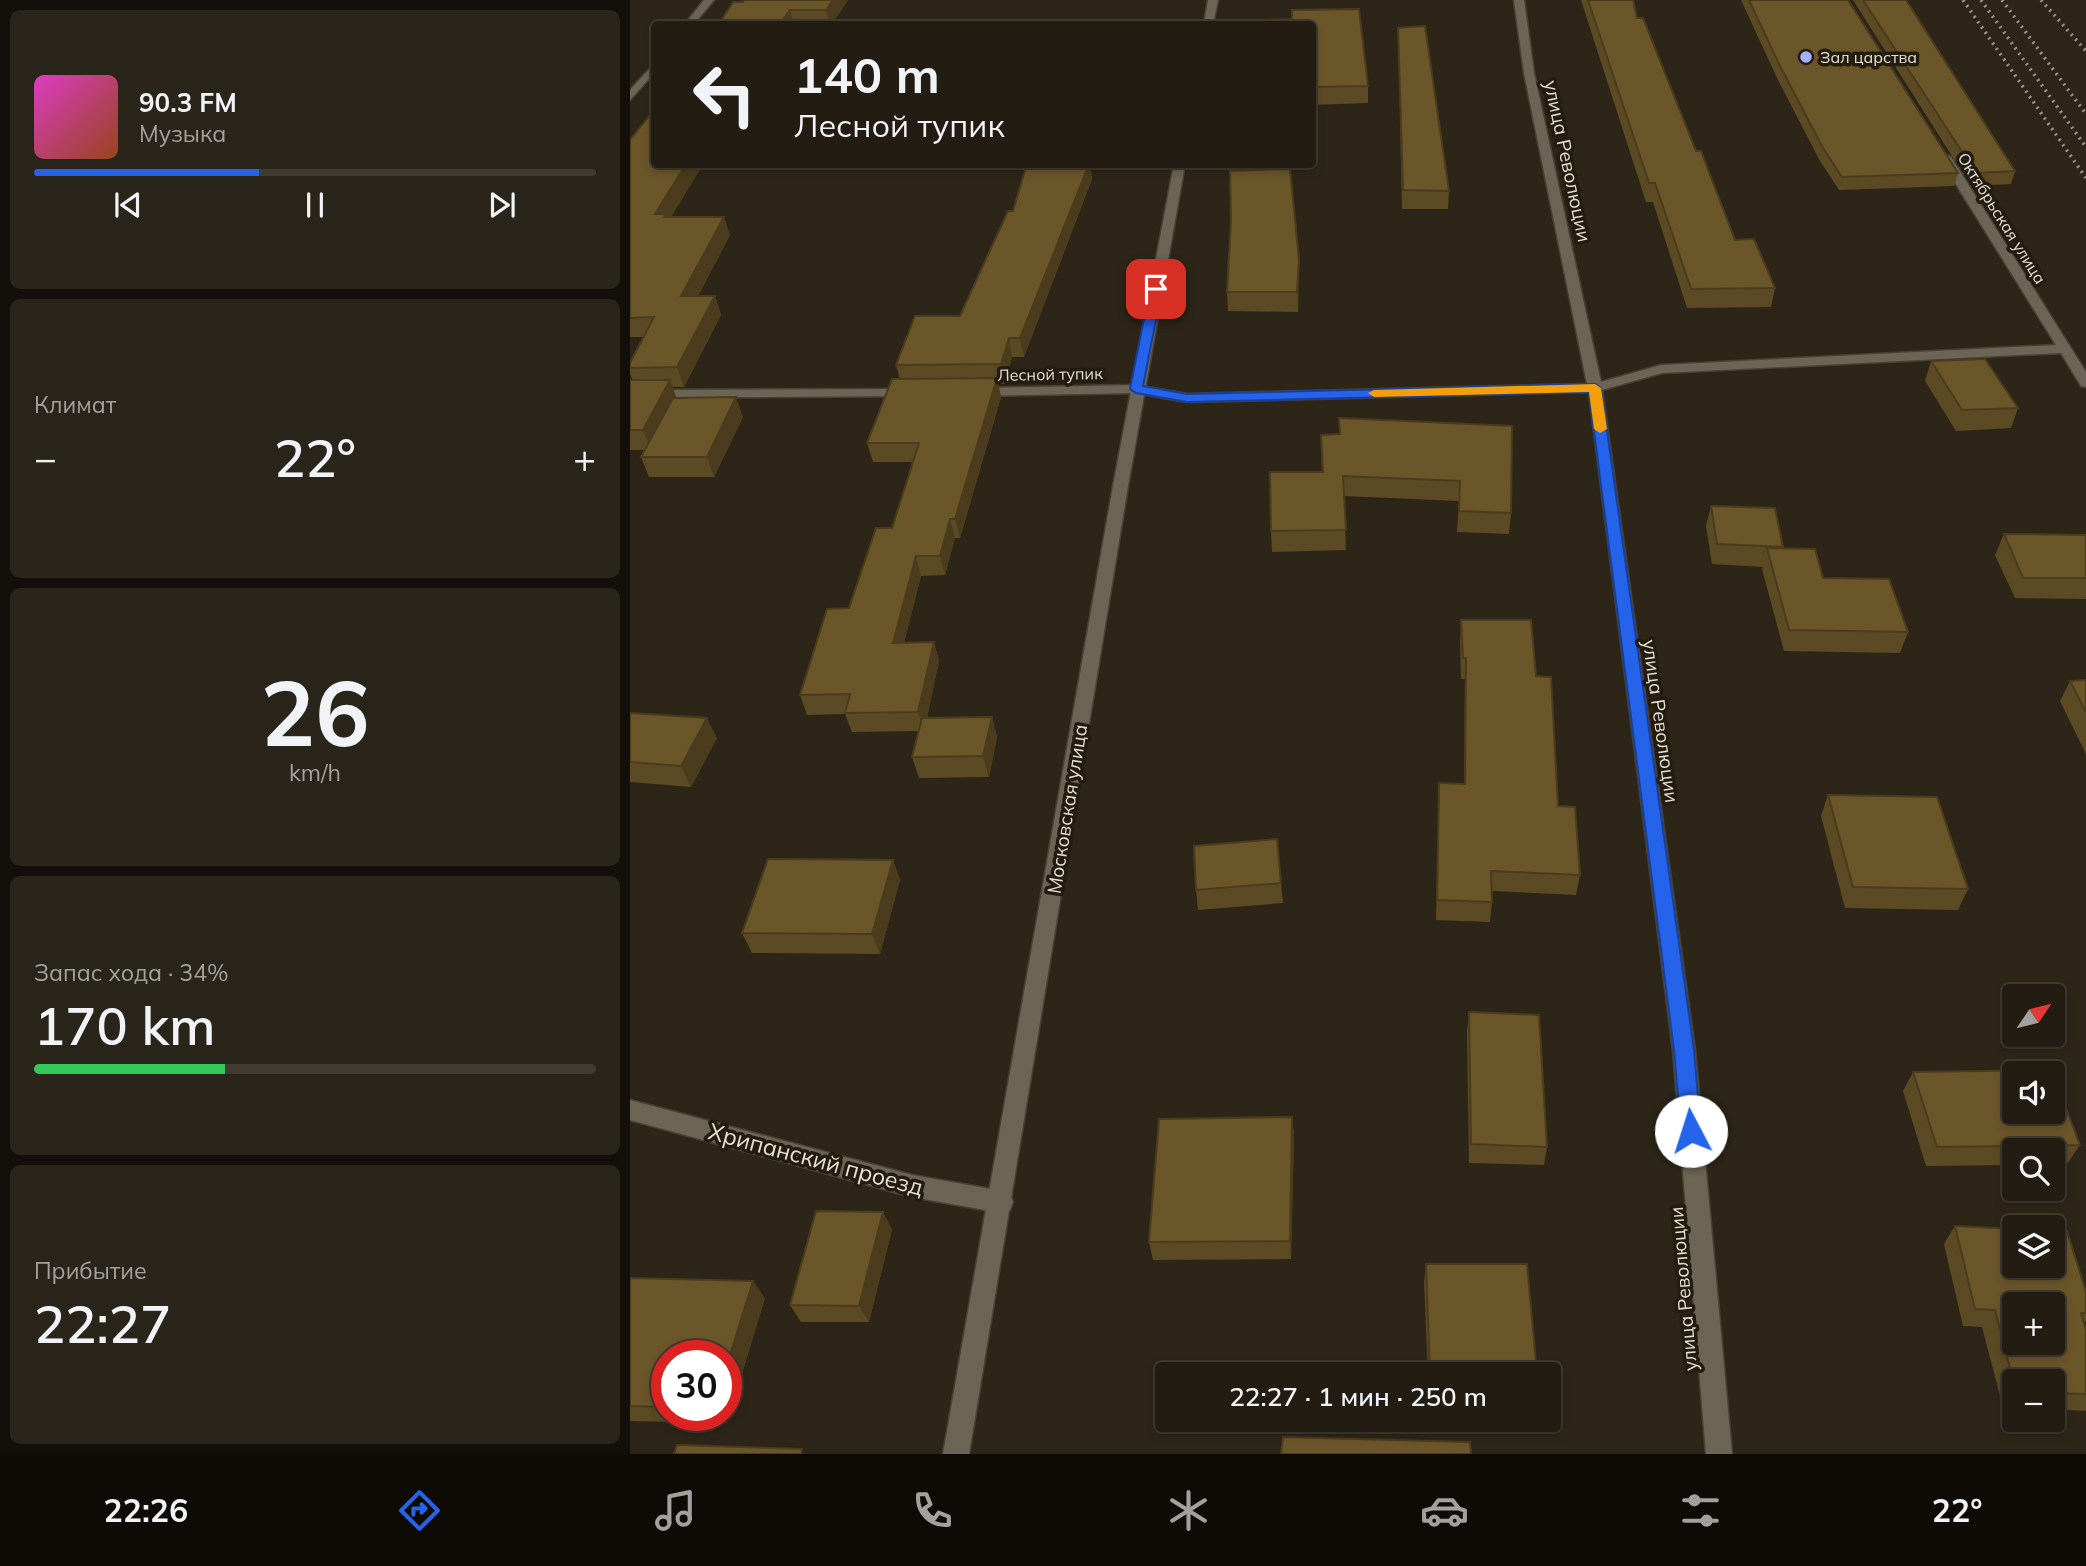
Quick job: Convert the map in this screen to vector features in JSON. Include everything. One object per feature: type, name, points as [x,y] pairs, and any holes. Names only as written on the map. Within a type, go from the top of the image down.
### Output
[{"type":"street","points":[[692,21],[709,0]]},
{"type":"street","points":[[1209,21],[1213,0]]},
{"type":"street","name":"улица Революции","points":[[1519,0],[1529,73],[1595,388],[1684,1050],[1719,1454]]},
{"type":"street","points":[[630,97],[651,71]]},
{"type":"street","name":"Октябрьская улица","points":[[1941,151],[2086,383]]},
{"type":"street","name":"Московская улица","points":[[956,1454],[1003,1202],[1136,389],[1179,168]]},
{"type":"street","name":"Лесной тупик","points":[[957,393],[1136,389],[1187,398],[1595,388],[1661,369],[2065,349]]},
{"type":"street","points":[[630,394],[930,393]]},
{"type":"street","name":"Хрипанский проезд","points":[[630,1110],[912,1186],[1003,1202]]},
{"type":"building","points":[[833,0],[826,10],[790,10],[782,21],[721,21],[733,2]]},
{"type":"building","points":[[1588,0],[1633,0],[1637,18],[1643,18],[1696,151],[1701,151],[1735,240],[1754,239],[1775,288],[1691,289],[1655,183],[1649,183]]},
{"type":"building","points":[[1749,0],[1848,0],[1958,173],[1842,177],[1823,148]]},
{"type":"building","points":[[1863,0],[1906,0],[2015,171],[1976,173]]},
{"type":"building","points":[[1359,9],[1368,86],[1316,87],[1316,21],[1265,21],[1292,19],[1292,10]]},
{"type":"building","points":[[1425,26],[1449,191],[1403,190],[1398,28]]},
{"type":"building","points":[[651,114],[651,168],[684,168],[655,214],[666,214],[664,217],[724,217],[681,296],[715,296],[677,367],[630,368],[630,363],[654,317],[630,318],[630,140]]},
{"type":"building","points":[[1026,168],[1087,168],[1020,338],[1009,338],[1001,364],[896,365],[915,316],[960,316],[1008,211],[1013,211]]},
{"type":"building","points":[[1290,169],[1299,260],[1297,292],[1227,292],[1231,221],[1230,171]]},
{"type":"building","points":[[1985,359],[2018,408],[1962,410],[1931,361]]},
{"type":"building","points":[[997,378],[955,519],[950,519],[940,556],[916,556],[893,643],[934,642],[918,712],[845,713],[850,694],[800,695],[827,609],[849,608],[876,528],[892,528],[919,443],[867,443],[892,379]]},
{"type":"building","points":[[630,380],[670,380],[643,430],[630,430]]},
{"type":"building","points":[[736,397],[707,457],[641,457],[673,398]]},
{"type":"building","points":[[1339,418],[1512,426],[1511,513],[1459,511],[1460,481],[1343,476],[1346,530],[1271,531],[1270,472],[1323,472],[1321,435],[1340,434]]},
{"type":"building","points":[[1711,506],[1775,508],[1783,547],[1717,544]]},
{"type":"building","points":[[2004,534],[2086,535],[2086,578],[2023,578]]},
{"type":"building","points":[[1767,548],[1815,549],[1823,578],[1889,579],[1908,632],[1789,630]]},
{"type":"building","points":[[1461,620],[1531,620],[1536,676],[1551,677],[1558,806],[1575,807],[1580,875],[1491,871],[1492,902],[1437,900],[1439,783],[1465,784],[1466,658],[1463,658]]},
{"type":"building","points":[[2086,680],[2086,712],[2070,681]]},
{"type":"building","points":[[630,713],[707,718],[681,766],[630,762]]},
{"type":"building","points":[[992,717],[983,756],[912,757],[922,718]]},
{"type":"building","points":[[1828,795],[1937,797],[1968,889],[1853,887]]},
{"type":"building","points":[[1277,839],[1281,883],[1196,890],[1194,846]]},
{"type":"building","points":[[768,859],[893,860],[872,934],[742,933]]},
{"type":"building","points":[[1469,1012],[1539,1015],[1547,1147],[1471,1144]]},
{"type":"building","points":[[2002,1071],[2002,1124],[2065,1124],[2065,1106],[2080,1145],[2065,1145],[2065,1138],[2002,1138],[2002,1146],[1937,1147],[1913,1072]]},
{"type":"building","points":[[1292,1117],[1290,1241],[1149,1242],[1159,1119]]},
{"type":"building","points":[[816,1211],[883,1212],[859,1306],[790,1305]]},
{"type":"building","points":[[1955,1226],[2002,1228],[2002,1278],[2065,1278],[2067,1231],[2086,1292],[2086,1313],[2081,1313],[2086,1330],[2086,1394],[2065,1393],[2065,1369],[2010,1369],[2007,1355],[2065,1355],[2065,1292],[2002,1292],[2002,1337],[1995,1310],[1975,1309]]},
{"type":"building","points":[[1426,1264],[1527,1264],[1536,1362],[1430,1362]]},
{"type":"building","points":[[630,1278],[753,1281],[735,1340],[651,1340],[651,1407],[630,1406]]},
{"type":"building","points":[[1283,1437],[1470,1442],[1471,1454],[1281,1454]]},
{"type":"building","points":[[677,1445],[802,1449],[801,1454],[674,1454]]},
{"type":"railway","points":[[1963,0],[2086,178]]},
{"type":"railway","points":[[1981,0],[2086,147]]},
{"type":"railway","points":[[2002,0],[2086,114]]},
{"type":"railway","points":[[2041,0],[2086,51]]},
{"type":"slow traffic","points":[[1374,393],[1595,388],[1600,429]]},
{"type":"place","name":"Зал царства","points":[[1806,57]]},
{"type":"route","points":[[1156,289],[1136,389],[1187,398],[1595,388],[1684,1050],[1691,1131]]}]
